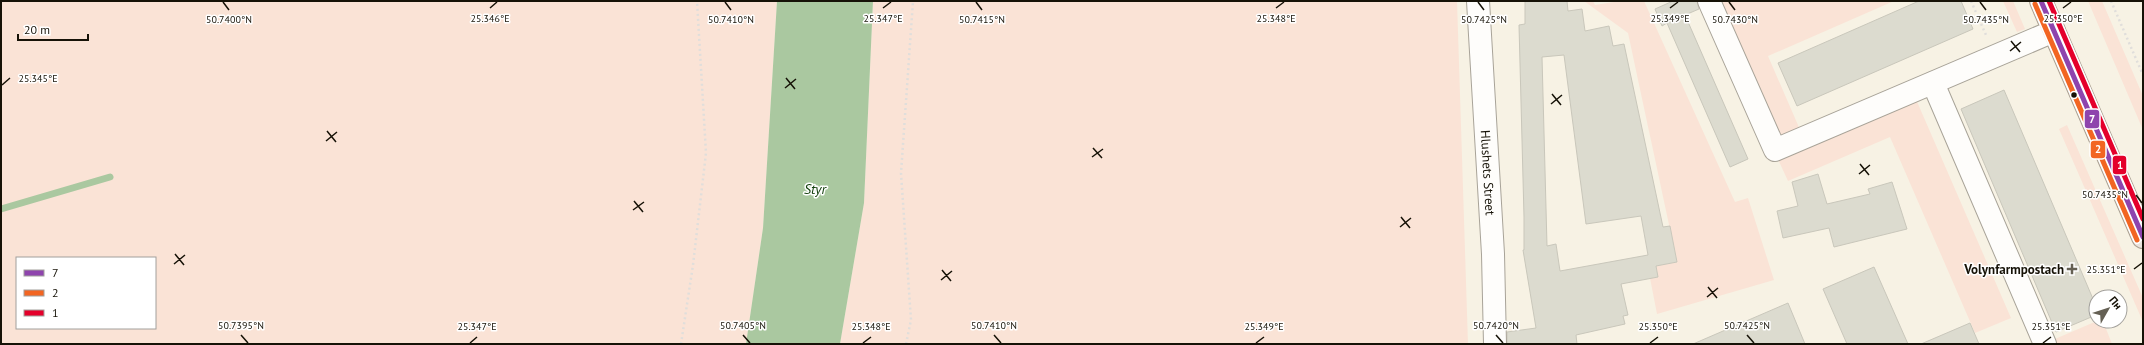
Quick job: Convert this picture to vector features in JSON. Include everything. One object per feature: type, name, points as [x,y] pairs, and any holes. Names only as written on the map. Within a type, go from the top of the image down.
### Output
[{"type":"main road","points":[[2041,1],[2143,236]]},
{"type":"street","name":"Hlushets Street","points":[[1478,1],[1493,254],[1495,344]]},
{"type":"street","points":[[1709,1],[1775,150],[2054,31]]},
{"type":"street","points":[[1933,83],[2045,344]]},
{"type":"path","points":[[681,344],[693,265],[706,153],[697,1]]},
{"type":"path","points":[[906,344],[911,320],[901,173],[913,1]]},
{"type":"path","points":[[1971,1],[1996,56]]},
{"type":"path","points":[[2111,1],[2143,75]]},
{"type":"shaded area","points":[[1,1],[777,1],[763,228],[746,344],[1,344]]},
{"type":"shaded area","points":[[873,1],[1457,1],[1468,344],[840,344],[864,203]]},
{"type":"shaded area","points":[[1584,1],[1593,1],[1595,5],[1620,1],[1644,1],[1735,202],[1748,198],[1774,280],[1657,314],[1650,278],[1658,277],[1656,266],[1677,262],[1628,33]]},
{"type":"shaded area","points":[[1717,1],[1894,1],[1768,56],[1801,132],[1779,141]]},
{"type":"shaded area","points":[[2003,1],[2013,1],[2025,29],[2017,32]]},
{"type":"shaded area","points":[[2088,1],[2102,1],[2143,96],[2143,130]]},
{"type":"shaded area","points":[[1915,97],[2011,318],[1975,333],[1890,137],[1788,181],[1777,157]]},
{"type":"shaded area","points":[[2067,125],[2143,298],[2143,322],[2059,129]]},
{"type":"shaded area","points":[[2088,325],[2088,329],[2106,329],[2112,344],[2057,344],[2055,339]]},
{"type":"water","name":"Styr","points":[[777,1],[873,1],[864,203],[840,344],[746,344],[763,228]]},
{"type":"building","points":[[1525,1],[1567,1],[1568,11],[1582,9],[1585,31],[1609,26],[1613,46],[1624,44],[1663,227],[1670,226],[1677,262],[1656,266],[1658,277],[1621,284],[1628,315],[1623,316],[1625,324],[1576,335],[1577,344],[1507,344],[1507,332],[1536,328],[1523,250],[1524,217],[1519,25],[1525,24]],"holes":[[[1564,55],[1586,224],[1641,216],[1648,255],[1560,271],[1556,244],[1547,246],[1542,57]]]},
{"type":"building","points":[[1673,1],[1697,1],[1699,9],[1685,15],[1748,159],[1730,167],[1667,23],[1662,26],[1655,9]]},
{"type":"building","points":[[1919,1],[1961,1],[1973,29],[1797,106],[1778,63]]},
{"type":"building","points":[[2004,90],[2089,289],[2088,318],[2056,332],[1961,109]]},
{"type":"building","points":[[1818,174],[1827,204],[1870,194],[1868,189],[1892,182],[1907,229],[1834,247],[1829,228],[1783,238],[1777,211],[1798,206],[1792,182]]},
{"type":"building","points":[[1874,267],[1908,344],[1847,344],[1823,289]]},
{"type":"building","points":[[1788,303],[1805,344],[1693,344]]},
{"type":"building","points":[[1970,323],[1979,344],[1921,344]]},
{"type":"waterway","points":[[1,209],[110,177]]},
{"type":"transit line","name":"7","points":[[2041,1],[2143,237]]},
{"type":"transit line","name":"1","points":[[2049,1],[2143,219]]},
{"type":"transit line","name":"2","points":[[2035,4],[2137,240]]},
{"type":"place","name":"Volynfarmpostach","points":[[2072,269]]}]
